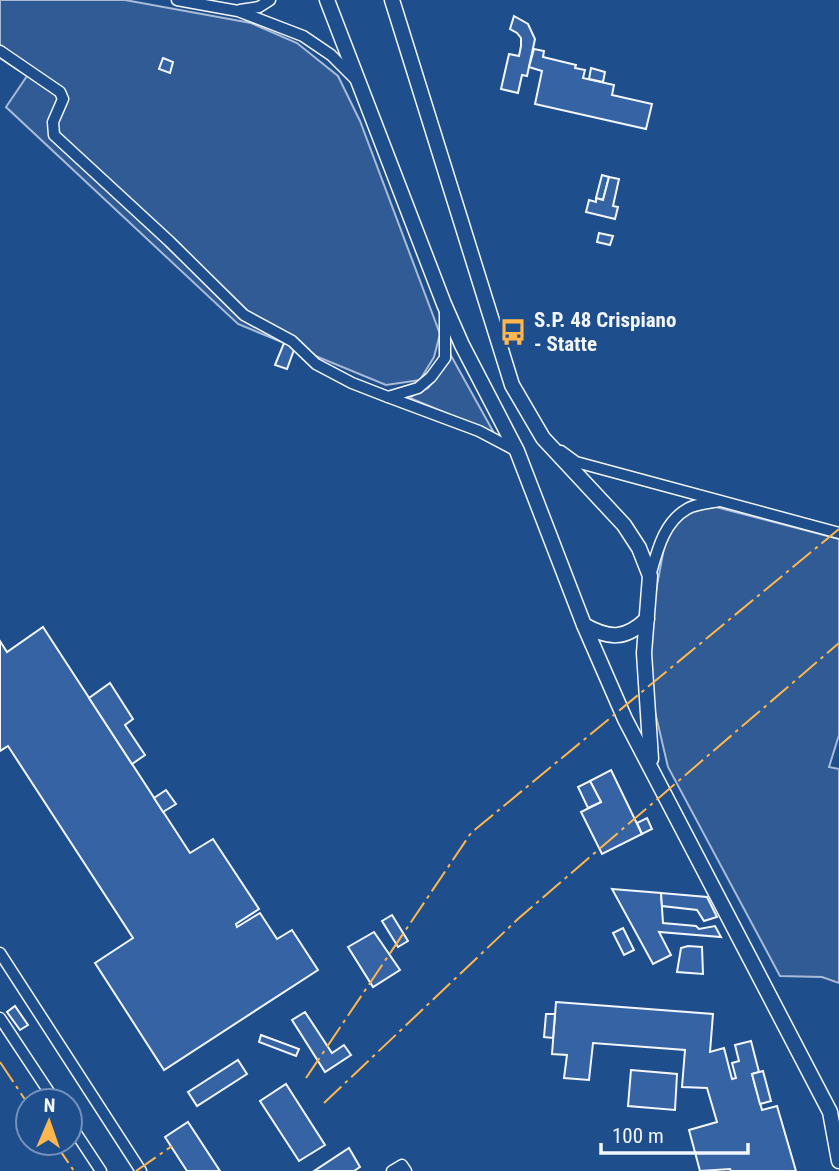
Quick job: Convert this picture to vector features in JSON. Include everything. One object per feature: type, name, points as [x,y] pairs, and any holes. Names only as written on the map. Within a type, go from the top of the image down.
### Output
[{"type":"main road","points":[[327,0],[444,304],[517,452],[584,625],[625,719],[652,766],[830,1112],[839,1161]]},
{"type":"main road","points":[[392,0],[512,385],[544,438],[624,526],[639,548],[650,576],[644,653],[652,766]]},
{"type":"main road","points":[[584,625],[600,634],[615,636],[634,631],[647,618]]},
{"type":"street","points":[[177,0],[238,10],[303,36],[331,55],[357,81]]},
{"type":"street","points":[[238,10],[259,7],[270,0]]},
{"type":"street","points":[[0,51],[60,92],[63,99],[53,122],[54,135],[169,241],[244,315],[292,341],[316,364],[352,383],[479,431],[517,452]]},
{"type":"street","points":[[388,397],[418,388],[445,358],[444,304]]},
{"type":"street","points":[[544,438],[576,462],[839,533]]},
{"type":"street","points":[[650,576],[668,526],[688,508],[722,500]]},
{"type":"street","points":[[0,953],[141,1171]]},
{"type":"street","points":[[0,1018],[46,1087]]},
{"type":"street","points":[[84,1145],[101,1171]]},
{"type":"street","points":[[392,1171],[402,1165],[406,1171]]},
{"type":"shaded area","points":[[0,0],[125,0],[251,23],[297,43],[338,76],[360,121],[440,334],[434,357],[420,380],[386,385],[238,324],[6,107],[27,76],[0,58]]},
{"type":"shaded area","points":[[449,352],[494,433],[410,398],[428,388],[437,377]]},
{"type":"shaded area","points":[[708,505],[839,539],[839,735],[829,767],[839,769],[839,983],[822,977],[780,976],[668,767],[648,682],[653,607],[666,537],[681,516]]},
{"type":"building","points":[[514,16],[528,24],[535,39],[527,76],[522,75],[518,93],[501,89],[509,54],[519,56],[521,46],[521,38],[510,29]]},
{"type":"building","points":[[534,49],[544,51],[543,57],[576,65],[575,68],[585,70],[583,78],[614,85],[612,95],[652,104],[646,129],[535,104],[542,71],[529,67]]},
{"type":"building","points":[[163,58],[173,62],[170,73],[159,69]]},
{"type":"building","points":[[591,68],[605,72],[603,82],[589,79]]},
{"type":"building","points":[[602,175],[609,177],[603,200],[596,198]]},
{"type":"building","points":[[609,177],[619,179],[613,206],[618,207],[615,219],[586,212],[589,200],[603,200]]},
{"type":"building","points":[[599,233],[613,236],[610,245],[597,242]]},
{"type":"building","points":[[284,343],[295,347],[287,369],[275,365]]},
{"type":"building","points":[[43,627],[190,853],[213,839],[259,909],[236,924],[237,927],[260,913],[277,939],[292,930],[318,970],[164,1070],[95,963],[133,938],[8,746],[0,751],[0,641],[7,652]]},
{"type":"building","points":[[110,683],[133,719],[125,725],[145,755],[132,764],[89,698]]},
{"type":"building","points":[[611,770],[642,834],[602,854],[581,812],[601,802],[590,781]]},
{"type":"building","points":[[590,781],[601,802],[588,808],[578,787]]},
{"type":"building","points":[[166,790],[176,804],[163,812],[154,798]]},
{"type":"building","points":[[647,818],[652,829],[642,834],[637,823]]},
{"type":"building","points":[[612,889],[661,893],[663,923],[696,926],[699,929],[715,926],[721,937],[659,932],[671,955],[653,964]]},
{"type":"building","points":[[661,893],[707,897],[717,917],[704,921],[697,910],[662,906]]},
{"type":"building","points":[[392,915],[408,941],[398,947],[382,921]]},
{"type":"building","points":[[623,928],[634,950],[624,955],[613,933]]},
{"type":"building","points":[[374,932],[400,970],[373,987],[348,947]]},
{"type":"building","points":[[702,947],[703,974],[677,972],[681,948]]},
{"type":"building","points":[[556,1002],[713,1014],[710,1052],[724,1048],[732,1079],[736,1078],[732,1063],[739,1061],[735,1045],[751,1041],[759,1072],[752,1074],[762,1110],[777,1106],[796,1171],[700,1171],[689,1130],[717,1122],[707,1088],[682,1087],[685,1050],[593,1043],[589,1080],[564,1078],[567,1055],[552,1054]]},
{"type":"building","points":[[15,1006],[28,1025],[20,1030],[7,1012]]},
{"type":"building","points":[[305,1012],[332,1053],[344,1045],[351,1055],[325,1072],[292,1020]]},
{"type":"building","points":[[546,1014],[555,1014],[553,1038],[544,1037]]},
{"type":"building","points":[[261,1035],[299,1049],[296,1056],[259,1042]]},
{"type":"building","points":[[238,1060],[247,1074],[197,1106],[188,1092]]},
{"type":"building","points":[[631,1070],[677,1074],[675,1110],[628,1106]]},
{"type":"building","points":[[763,1071],[771,1101],[760,1104],[752,1074]]},
{"type":"building","points":[[286,1084],[325,1145],[299,1161],[260,1101]]},
{"type":"building","points":[[188,1122],[220,1171],[187,1171],[165,1137]]},
{"type":"building","points":[[349,1148],[360,1167],[354,1171],[314,1171]]},
{"type":"power","points":[[306,1078],[471,833],[839,529]]},
{"type":"power","points":[[324,1103],[519,918],[839,643]]},
{"type":"power","points":[[0,1062],[17,1087]]},
{"type":"power","points":[[136,1171],[172,1146]]},
{"type":"power","points":[[64,1157],[74,1171]]},
{"type":"place","name":"S.P. 48 Crispiano - Statte","points":[[513,332]]}]
